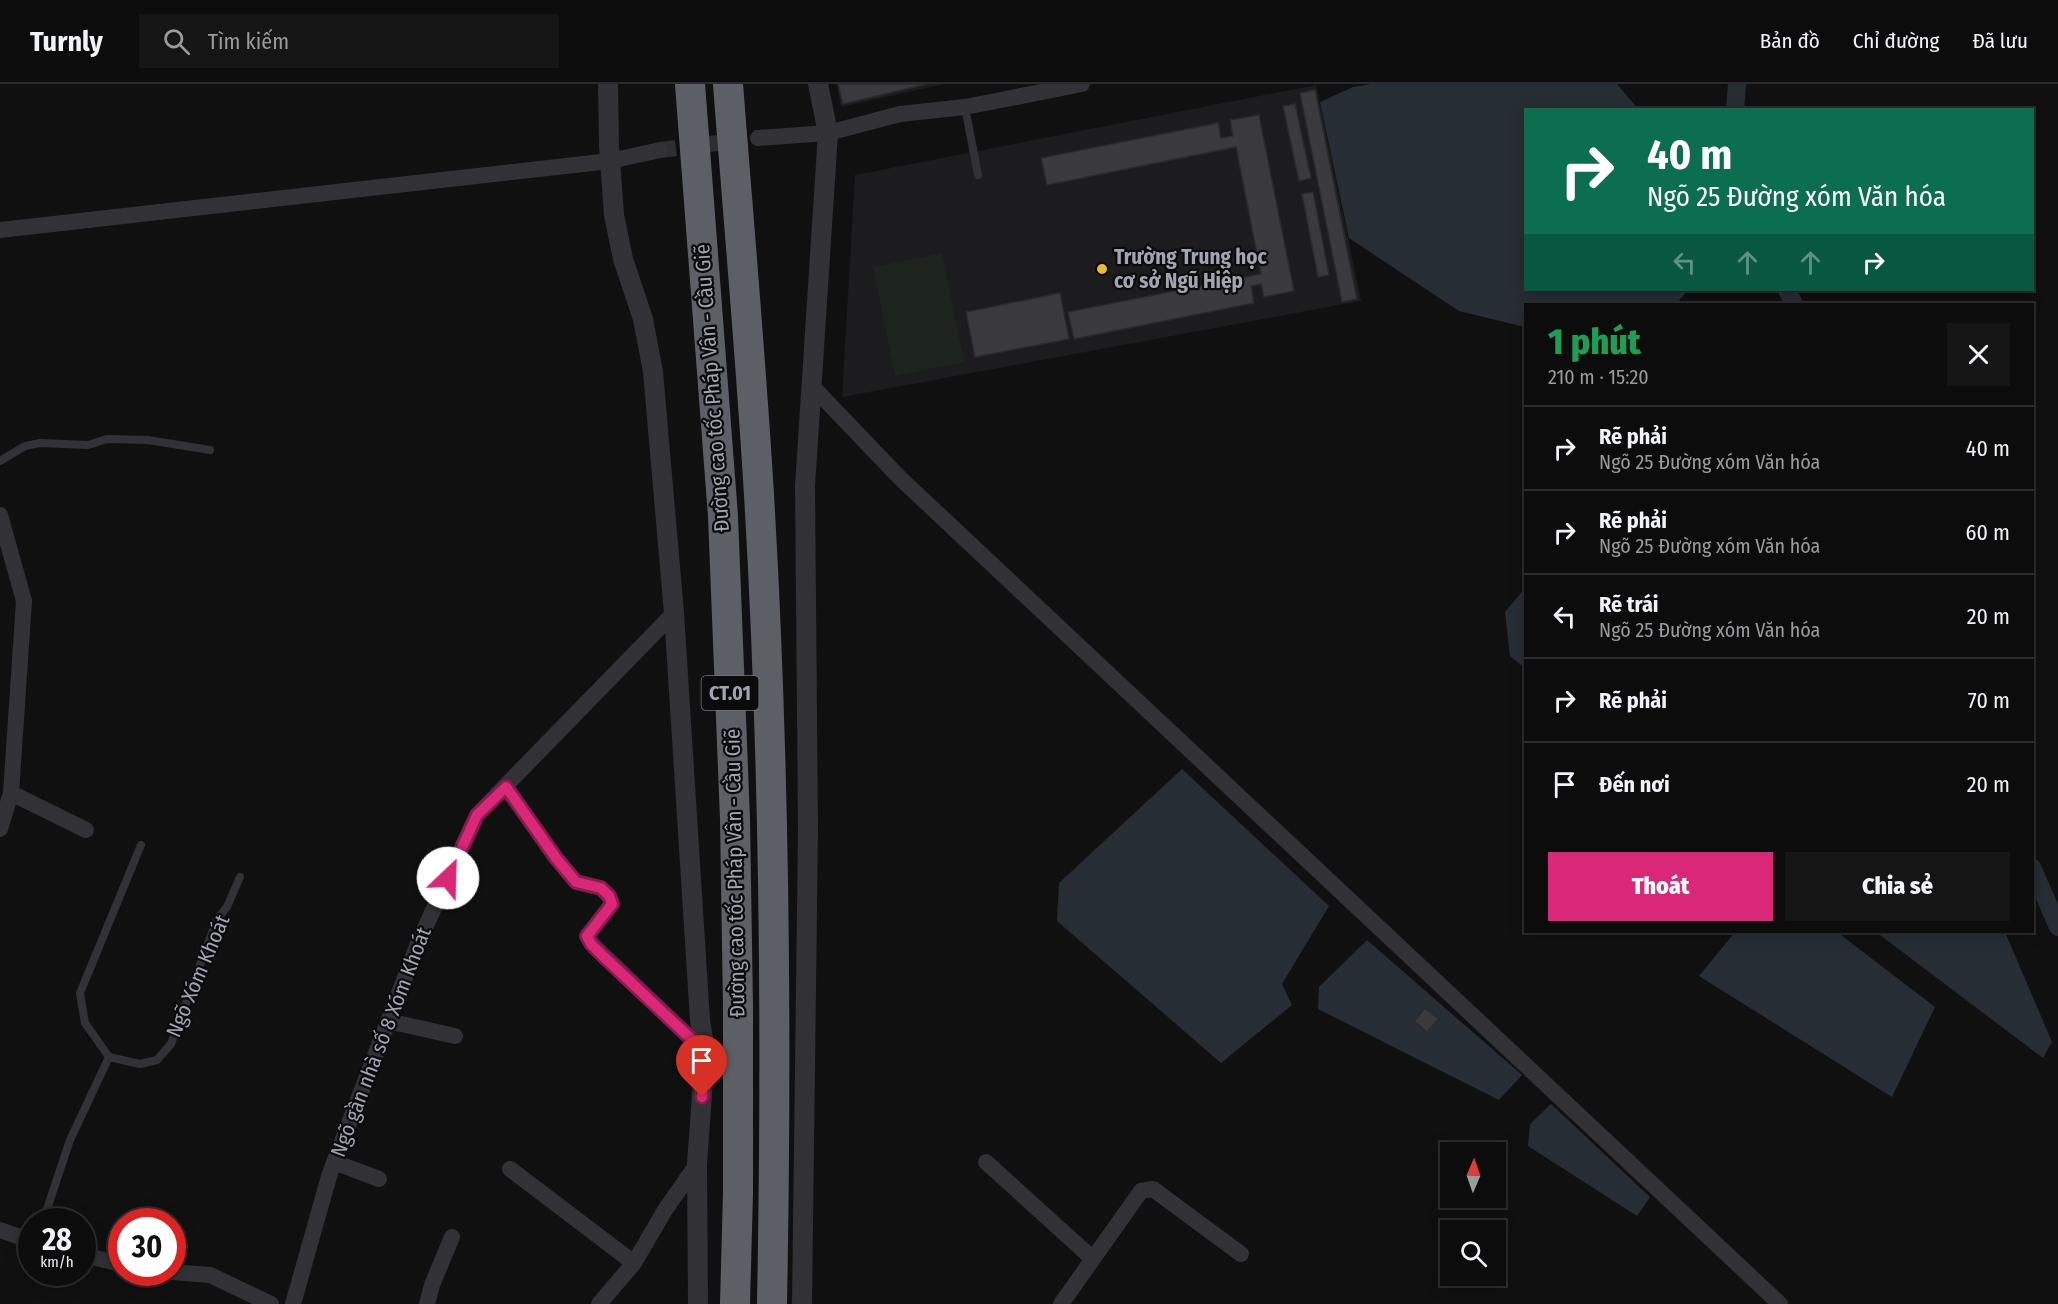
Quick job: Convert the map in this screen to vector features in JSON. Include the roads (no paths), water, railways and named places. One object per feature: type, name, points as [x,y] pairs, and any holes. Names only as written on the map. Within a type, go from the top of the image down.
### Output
[{"type":"highway","name":"Đường cao tốc Pháp Vân - Cầu Giẽ","points":[[690,84],[723,516],[735,819],[738,1076],[735,1304]]},
{"type":"highway","name":"Đường cao tốc Pháp Vân - Cầu Giẽ","points":[[728,84],[760,512],[772,814],[776,1002],[772,1304]]},
{"type":"street","points":[[608,84],[614,214],[623,259],[643,319],[653,372],[674,613],[700,1020],[705,1052],[697,1164],[698,1304]]},
{"type":"street","points":[[802,1304],[808,828],[805,486],[828,133],[818,84]]},
{"type":"street","points":[[758,138],[828,133],[900,114],[965,107],[1082,84]]},
{"type":"street","points":[[0,230],[610,160],[660,150]]},
{"type":"street","points":[[812,385],[893,471],[1780,1304]]},
{"type":"street","points":[[0,829],[7,798],[24,601],[1,524]]},
{"type":"street","name":"Ngõ gần nhà số 8 Xóm Khoát","points":[[293,1304],[334,1162],[419,941],[477,815],[674,613]]},
{"type":"street","points":[[506,787],[556,858],[576,882],[601,888],[609,896],[612,904],[587,936],[591,944],[705,1052]]},
{"type":"street","points":[[7,798],[86,830]]},
{"type":"street","points":[[388,1021],[455,1036]]},
{"type":"street","points":[[334,1162],[379,1179]]},
{"type":"street","points":[[986,1162],[1093,1259]]},
{"type":"street","points":[[599,1304],[634,1263],[665,1210],[697,1164]]},
{"type":"street","points":[[510,1170],[634,1263]]},
{"type":"street","points":[[1060,1304],[1141,1191],[1154,1189],[1241,1254]]},
{"type":"street","points":[[0,1230],[18,1236]]},
{"type":"street","points":[[427,1304],[432,1285],[452,1237]]},
{"type":"street","points":[[186,1273],[210,1275],[270,1304]]},
{"type":"lane","points":[[965,107],[978,175]]},
{"type":"lane","points":[[0,461],[25,446],[40,443],[88,445],[107,439],[148,440],[210,450]]},
{"type":"lane","points":[[47,1208],[70,1140],[109,1057],[85,1023],[80,993],[141,845]]},
{"type":"lane","name":"Ngõ Xóm Khoát","points":[[109,1057],[140,1064],[157,1060],[171,1044],[218,920],[227,907],[240,877]]},
{"type":"waterway","points":[[1735,108],[1737,84]]},
{"type":"waterway","points":[[1788,291],[1794,303]]},
{"type":"waterway","points":[[2034,872],[2058,927]]},
{"type":"tunnel","points":[[660,150],[758,138]]},
{"type":"place","name":"Trường Trung học cơ sở Ngũ Hiệp","points":[[1102,269]]}]
